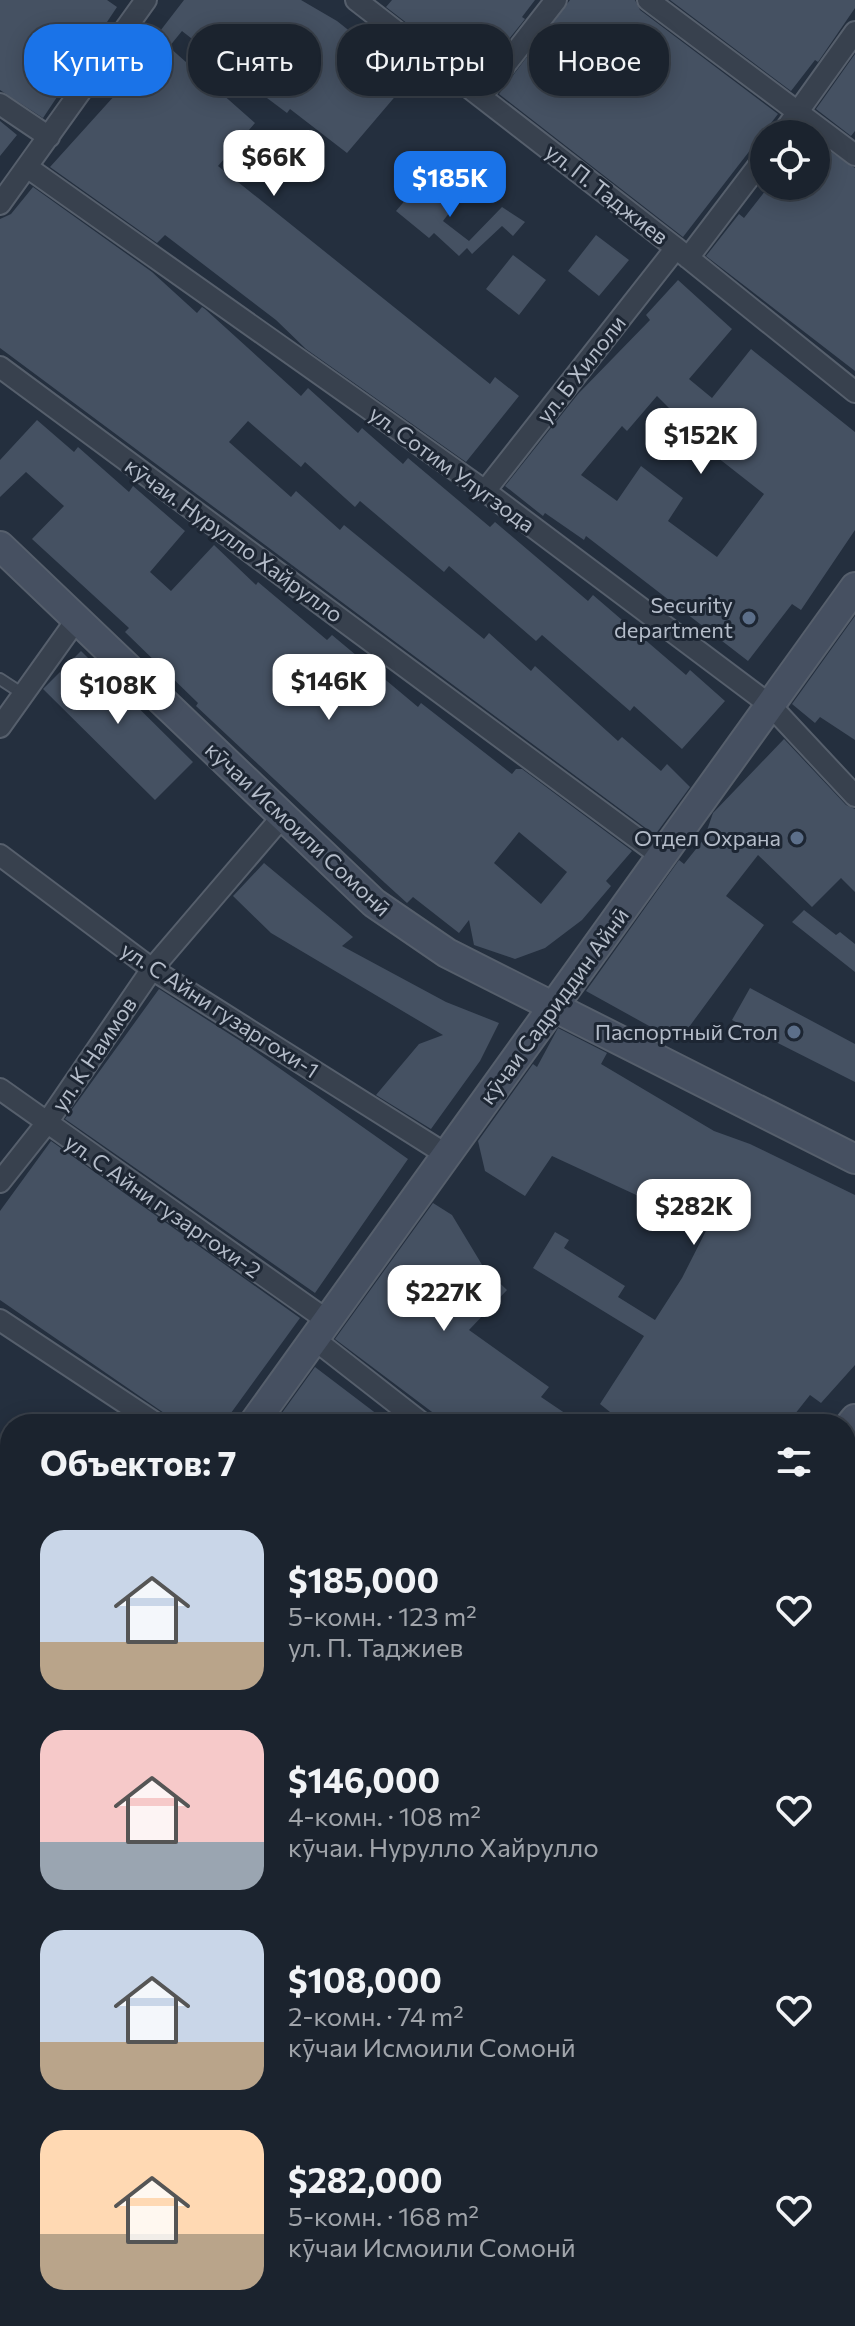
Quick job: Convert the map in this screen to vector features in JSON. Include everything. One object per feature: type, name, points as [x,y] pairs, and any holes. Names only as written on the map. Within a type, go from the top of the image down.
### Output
[{"type":"street","name":"ул. П. Таджиев","points":[[356,0],[387,24]]},
{"type":"street","points":[[513,55],[556,0]]},
{"type":"street","points":[[648,0],[855,155]]},
{"type":"street","points":[[0,204],[49,137],[137,3]]},
{"type":"street","points":[[792,120],[855,32]]},
{"type":"street","name":"ул. П. Таджиев","points":[[481,96],[855,392]]},
{"type":"street","points":[[0,104],[49,137]]},
{"type":"street","name":"ул. Сотим Улугзода","points":[[27,167],[485,491],[770,705],[855,796]]},
{"type":"street","name":"ул. Б Хилоли","points":[[485,491],[750,174]]},
{"type":"street","name":"кӯчаи. Нурулло Хайрулло","points":[[0,367],[661,856]]},
{"type":"street","name":"кӯчаи Исмоили Сомонӣ","points":[[0,546],[374,903],[447,953],[855,1159]]},
{"type":"street","name":"кӯчаи Садриддин Айнӣ","points":[[260,1414],[855,587]]},
{"type":"street","points":[[0,727],[77,619]]},
{"type":"street","name":"ул. К Наимов","points":[[0,1182],[46,1124],[152,969],[282,817]]},
{"type":"street","name":"ул. С Айни гузаргохи-1","points":[[0,855],[152,969],[447,1155]]},
{"type":"street","name":"ул. С Айни гузаргохи-2","points":[[0,1089],[321,1330],[412,1414]]},
{"type":"street","points":[[0,1320],[142,1414]]},
{"type":"lane","points":[[0,679],[23,694]]},
{"type":"building","points":[[0,0],[107,0],[117,7],[106,24],[24,24],[24,96],[58,96],[43,118],[0,90]]},
{"type":"building","points":[[184,0],[301,0],[341,24],[337,24],[337,96],[396,96],[347,153],[290,109],[287,113],[265,96],[321,96],[321,24],[188,24],[188,36],[182,31],[172,43],[172,24],[166,24]]},
{"type":"building","points":[[392,0],[535,0],[513,34],[513,24],[408,24],[386,7]]},
{"type":"building","points":[[570,0],[635,0],[640,10],[659,24],[552,24]]},
{"type":"building","points":[[670,0],[855,0],[855,8],[818,62],[815,60],[791,91]]},
{"type":"building","points":[[669,32],[778,114],[773,120],[750,120],[750,150],[683,237],[502,96],[513,96],[513,75],[529,54],[529,96],[669,96]]},
{"type":"building","points":[[172,50],[188,64],[188,96],[224,96],[255,123],[218,166],[490,384],[495,377],[519,396],[466,462],[306,349],[276,320],[165,235],[157,243],[50,167],[114,96],[172,96]]},
{"type":"building","points":[[855,54],[855,131],[851,136],[816,109]]},
{"type":"building","points":[[0,121],[17,135],[0,156]]},
{"type":"building","points":[[830,151],[855,168],[855,371],[706,256],[739,214],[744,218],[758,200],[830,200]]},
{"type":"building","points":[[425,177],[456,204],[443,221],[469,241],[502,207],[525,222],[513,236],[502,226],[472,254],[467,248],[459,256],[434,233],[429,238],[396,211]]},
{"type":"building","points":[[33,187],[152,272],[197,313],[202,307],[205,309],[301,396],[308,388],[358,433],[362,428],[403,464],[408,458],[490,527],[495,522],[588,601],[593,595],[686,675],[690,670],[725,701],[682,749],[634,706],[630,711],[542,635],[536,641],[449,566],[444,572],[360,501],[355,507],[305,462],[301,467],[248,421],[229,442],[291,497],[296,491],[340,530],[344,525],[484,639],[489,633],[531,671],[535,666],[618,741],[622,737],[661,771],[667,764],[690,787],[655,835],[0,348],[0,219],[11,214]]},
{"type":"building","points":[[596,235],[629,260],[599,296],[568,271]]},
{"type":"building","points":[[513,255],[546,280],[519,315],[486,289]]},
{"type":"building","points":[[678,280],[732,329],[689,379],[712,398],[751,349],[855,432],[855,530],[801,610],[792,604],[748,661],[586,536],[584,540],[545,513],[543,516],[505,486],[578,394],[650,320],[646,315]],"holes":[[[657,396],[676,415],[671,421],[764,494],[717,557],[668,521],[683,498],[641,466],[617,501],[581,475],[622,426],[627,431]]]},
{"type":"building","points":[[37,420],[74,452],[78,447],[129,492],[133,486],[185,531],[150,572],[171,591],[214,545],[256,585],[258,582],[327,640],[332,635],[418,707],[421,703],[512,774],[516,769],[522,769],[632,851],[606,881],[611,886],[582,920],[545,948],[515,959],[474,945],[469,920],[459,933],[413,897],[407,903],[196,706],[198,703],[125,632],[129,628],[32,539],[64,506],[26,472],[0,497],[0,460]],"holes":[[[519,832],[567,872],[541,904],[494,863]]]},
{"type":"building","points":[[855,616],[855,740],[820,717],[815,723],[792,704]]},
{"type":"building","points":[[81,651],[193,762],[155,800],[43,689]]},
{"type":"building","points":[[784,739],[846,805],[855,809],[855,892],[841,878],[812,907],[758,855],[726,896],[764,925],[678,1042],[586,991],[679,860],[684,864],[704,839],[713,813]]},
{"type":"building","points":[[264,863],[353,937],[342,946],[446,1002],[499,1023],[480,1061],[431,1129],[376,1095],[419,1044],[443,1035],[271,933],[233,896]]},
{"type":"building","points":[[804,910],[836,935],[840,932],[855,944],[855,972],[792,922]]},
{"type":"building","name":"Паспортный Стол","points":[[750,988],[855,1044],[855,1082],[732,1020]]},
{"type":"building","points":[[159,989],[245,1044],[408,1159],[315,1293],[65,1119]]},
{"type":"building","points":[[558,1028],[607,1053],[601,1064],[714,1131],[750,1144],[855,1195],[855,1365],[821,1403],[810,1395],[795,1414],[612,1414],[600,1404],[644,1336],[533,1268],[555,1232],[569,1240],[564,1248],[625,1286],[618,1297],[655,1320],[682,1278],[713,1217],[667,1196],[660,1206],[552,1156],[525,1196],[485,1171],[478,1141],[533,1064],[537,1067]]},
{"type":"building","points":[[51,1141],[300,1318],[230,1414],[165,1414],[0,1300],[0,1211]]},
{"type":"building","points":[[433,1203],[452,1215],[484,1268],[507,1290],[469,1330],[549,1387],[541,1397],[566,1414],[435,1414],[335,1339]]},
{"type":"building","points":[[315,1367],[377,1414],[281,1414]]},
{"type":"place","name":"Security department","points":[[749,618]]},
{"type":"place","name":"Отдел Охрана","points":[[797,838]]},
{"type":"place","name":"Паспортный Стол","points":[[794,1032]]}]
